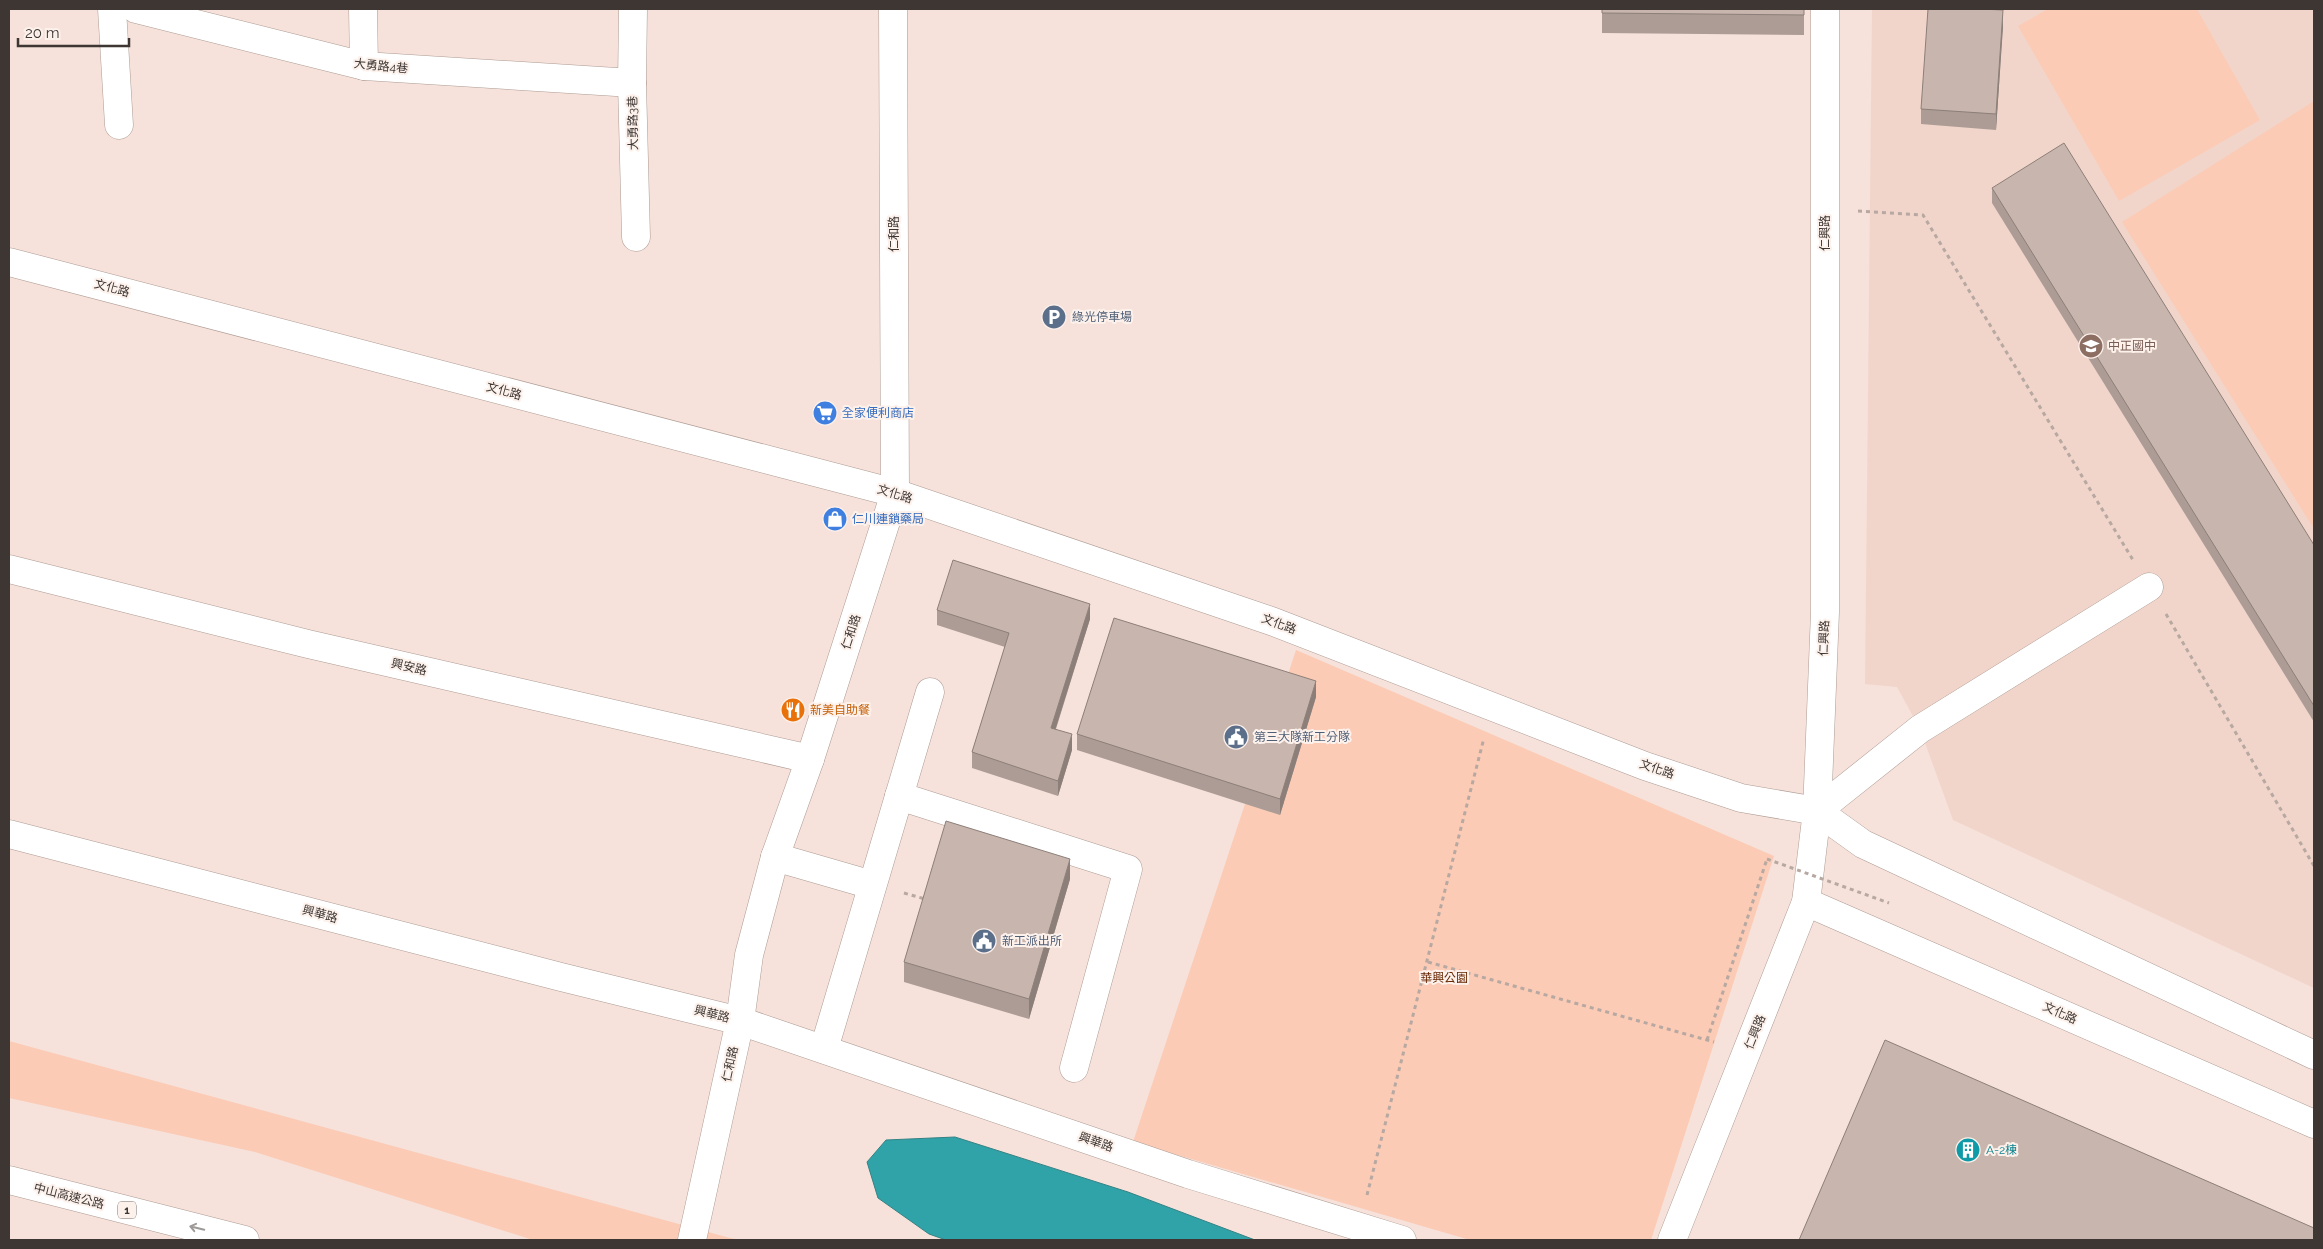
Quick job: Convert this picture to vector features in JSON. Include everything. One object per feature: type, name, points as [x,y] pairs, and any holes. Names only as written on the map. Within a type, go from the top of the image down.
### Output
[{"type":"main road","points":[[112,9],[119,125]]},
{"type":"main road","name":"大勇路4巷","points":[[136,9],[364,66],[632,83]]},
{"type":"main road","points":[[363,9],[364,66]]},
{"type":"main road","name":"大勇路3巷","points":[[634,9],[632,83],[636,237]]},
{"type":"main road","name":"仁和路","points":[[692,1240],[740,1020],[749,955],[775,857],[810,760],[895,493],[893,9]]},
{"type":"main road","name":"仁興路","points":[[1672,1240],[1806,902],[1818,812],[1825,612],[1825,9]]},
{"type":"main road","name":"文化路","points":[[9,262],[895,493],[1299,631],[1645,766],[1741,798],[1818,812]]},
{"type":"main road","name":"興安路","points":[[9,569],[308,644],[810,760]]},
{"type":"main road","points":[[2149,587],[1920,729],[1818,812],[1863,844],[2314,1055]]},
{"type":"main road","points":[[824,1049],[930,692]]},
{"type":"main road","points":[[899,796],[1128,869],[1074,1068]]},
{"type":"main road","name":"興華路","points":[[9,834],[561,977],[740,1020],[1188,1174],[1402,1240]]},
{"type":"main road","points":[[775,857],[872,885]]},
{"type":"main road","name":"文化路","points":[[1806,902],[2314,1124]]},
{"type":"main road","name":"中山高速公路","points":[[9,1180],[245,1240]]},
{"type":"path","points":[[1825,210],[1923,215],[2149,587],[2314,866]]},
{"type":"path","points":[[1366,1198],[1486,730]]},
{"type":"path","points":[[1707,1040],[1767,860],[1889,903]]},
{"type":"path","points":[[1428,962],[1714,1042]]},
{"type":"shaded area","name":"中正國中","points":[[1872,9],[2314,9],[2314,988],[1953,820],[1920,729],[1897,687],[1865,684]]},
{"type":"green space","points":[[2048,9],[2197,9],[2260,120],[2119,201],[2018,26]]},
{"type":"green space","points":[[2314,101],[2314,529],[2122,222]]},
{"type":"green space","name":"華興公園","points":[[1296,650],[1774,856],[1651,1240],[1470,1240],[1133,1142]]},
{"type":"green space","points":[[9,1041],[741,1240],[533,1240],[255,1152],[9,1098]]},
{"type":"water","points":[[955,1137],[1128,1192],[1255,1240],[946,1240],[929,1234],[878,1198],[867,1162],[886,1140]]},
{"type":"building","points":[[1602,9],[1804,9],[1804,15],[1602,13]]},
{"type":"building","points":[[1928,9],[2003,10],[1996,114],[1921,109]]},
{"type":"building","points":[[2064,143],[2314,545],[2314,706],[1992,188]]},
{"type":"building","points":[[953,560],[1090,604],[1051,728],[1072,734],[1058,781],[972,752],[1009,633],[937,610]]},
{"type":"building","points":[[1114,618],[1316,681],[1280,799],[1077,734]]},
{"type":"building","name":"新工派出所","points":[[946,821],[1070,859],[1029,999],[904,962]]},
{"type":"building","name":"A-2棟","points":[[1885,1040],[2314,1228],[2314,1240],[1799,1240]]},
{"type":"place","name":"綠光停車場","points":[[1054,317]]},
{"type":"place","name":"中正國中","points":[[2091,346]]},
{"type":"place","name":"全家便利商店","points":[[825,413]]},
{"type":"place","name":"仁川連鎖藥局","points":[[835,519]]},
{"type":"place","name":"新美自助餐","points":[[793,710]]},
{"type":"place","name":"第三大隊新工分隊","points":[[1236,737]]},
{"type":"place","name":"新工派出所","points":[[984,941]]},
{"type":"place","name":"A-2棟","points":[[1968,1150]]}]
